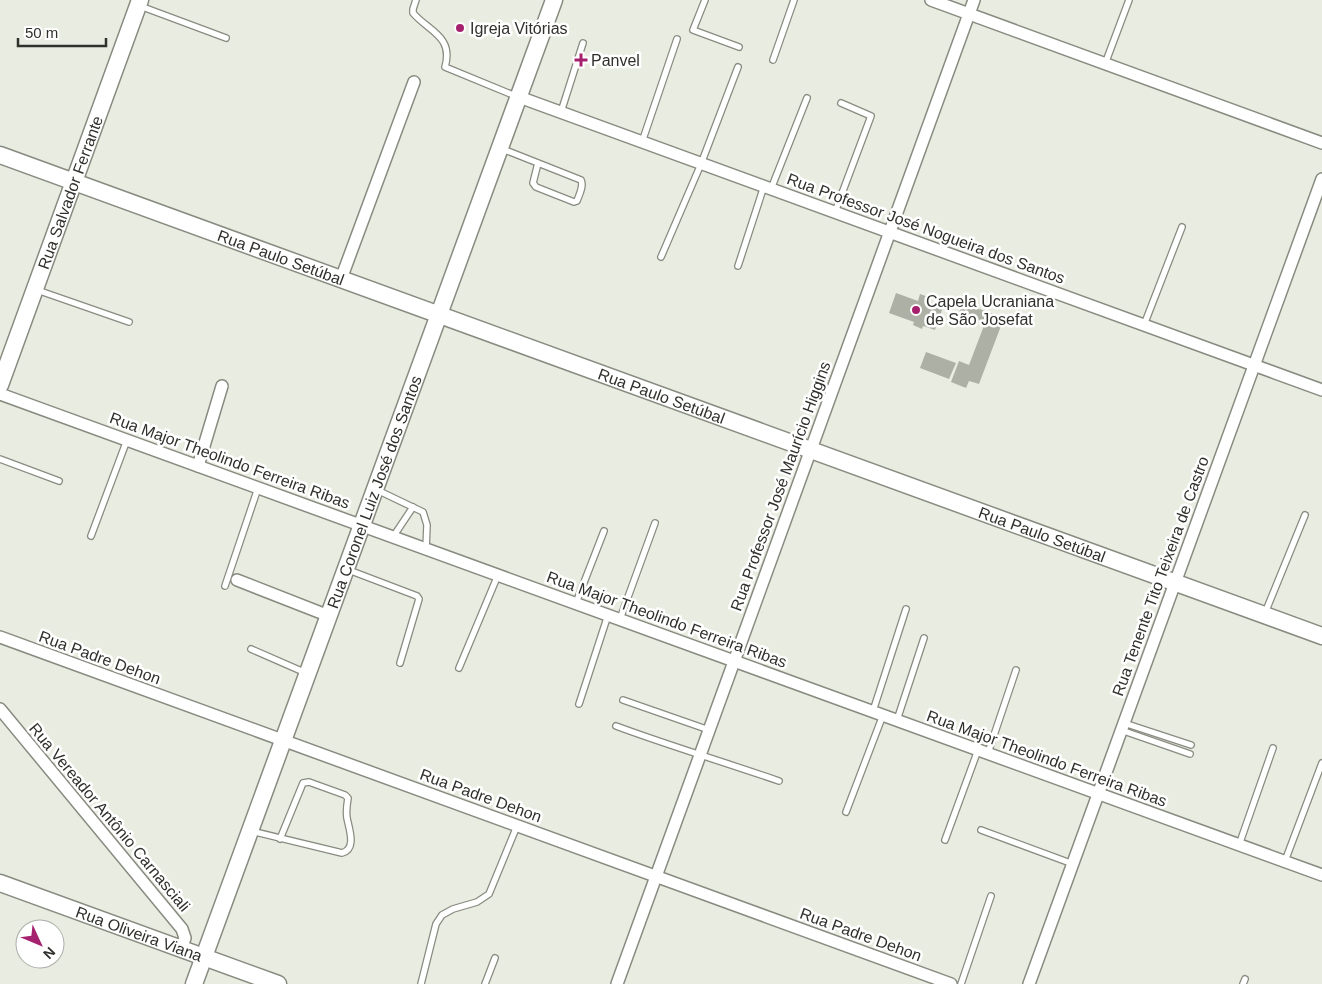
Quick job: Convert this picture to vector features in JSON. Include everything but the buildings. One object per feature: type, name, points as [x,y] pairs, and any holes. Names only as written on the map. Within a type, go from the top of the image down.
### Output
[{"type":"main road","name":"Rua Coronel Luiz José dos Santos","points":[[194,984],[554,0]]},
{"type":"main road","name":"Rua Salvador Ferrante","points":[[0,385],[139,3]]},
{"type":"main road","name":"Rua Paulo Setúbal","points":[[0,155],[1322,636]]},
{"type":"main road","name":"Rua Oliveira Viana","points":[[0,883],[205,957],[267,982]]},
{"type":"street","points":[[931,0],[1322,142]]},
{"type":"street","name":"Rua Professor José Maurício Higgins","points":[[616,984],[974,0]]},
{"type":"street","points":[[341,279],[414,82]]},
{"type":"street","name":"Rua Professor José Nogueira dos Santos","points":[[519,97],[1322,390]]},
{"type":"street","name":"Rua Tenente Tito Teixeira de Castro","points":[[1029,984],[1322,178]]},
{"type":"street","points":[[198,466],[222,386]]},
{"type":"street","name":"Rua Major Theolindo Ferreira Ribas","points":[[0,394],[1322,875]]},
{"type":"street","points":[[237,580],[329,616]]},
{"type":"street","name":"Rua Padre Dehon","points":[[0,637],[951,984]]},
{"type":"street","name":"Rua Vereador Antônio Carnasciali","points":[[0,709],[182,929],[185,938],[181,949]]},
{"type":"lane","points":[[416,0],[413,13],[437,32],[442,40],[448,58],[445,67],[519,97]]},
{"type":"lane","points":[[706,0],[693,30],[739,47]]},
{"type":"lane","points":[[773,60],[794,0]]},
{"type":"lane","points":[[1105,64],[1129,0]]},
{"type":"lane","points":[[139,3],[226,38]]},
{"type":"lane","points":[[642,142],[678,39]]},
{"type":"lane","points":[[561,112],[584,42]]},
{"type":"lane","points":[[661,257],[701,164],[738,67]]},
{"type":"lane","points":[[738,266],[767,188],[808,98]]},
{"type":"lane","points":[[835,212],[871,116],[841,103]]},
{"type":"lane","points":[[500,148],[581,180],[582,188],[577,201],[574,202],[536,187],[533,183],[538,164]]},
{"type":"lane","points":[[1144,325],[1182,227]]},
{"type":"lane","points":[[35,289],[129,322]]},
{"type":"lane","points":[[91,536],[127,440]]},
{"type":"lane","points":[[0,459],[59,481]]},
{"type":"lane","points":[[225,586],[258,488]]},
{"type":"lane","points":[[376,489],[423,512],[427,525],[426,549]]},
{"type":"lane","points":[[393,537],[413,507]]},
{"type":"lane","points":[[1265,615],[1305,515]]},
{"type":"lane","points":[[579,704],[614,617],[656,523]]},
{"type":"lane","points":[[576,603],[604,531]]},
{"type":"lane","points":[[346,569],[417,596],[419,599],[400,662]]},
{"type":"lane","points":[[459,668],[498,575]]},
{"type":"lane","points":[[846,812],[878,713],[906,609]]},
{"type":"lane","points":[[897,720],[924,638]]},
{"type":"lane","points":[[251,649],[308,674]]},
{"type":"lane","points":[[945,840],[1016,670]]},
{"type":"lane","points":[[623,700],[709,730]]},
{"type":"lane","points":[[616,726],[680,750],[700,754],[779,781]]},
{"type":"lane","points":[[1123,726],[1191,745]]},
{"type":"lane","points":[[1123,726],[1190,754]]},
{"type":"lane","points":[[1239,845],[1273,748]]},
{"type":"lane","points":[[1285,861],[1322,763]]},
{"type":"lane","points":[[251,831],[342,853],[347,852],[350,848],[351,837],[347,816],[348,798],[345,795],[309,782],[303,783],[280,838]]},
{"type":"lane","points":[[421,984],[436,924],[442,915],[477,902],[489,894],[518,826]]},
{"type":"lane","points":[[980,830],[1073,864]]},
{"type":"lane","points":[[961,984],[991,896]]},
{"type":"lane","points":[[485,984],[495,958]]},
{"type":"place","name":"Igreja Vitórias","points":[[460,28]]},
{"type":"place","name":"Panvel","points":[[581,60]]},
{"type":"place","name":"Capela Ucraniana de São Josefat","points":[[916,310]]}]
